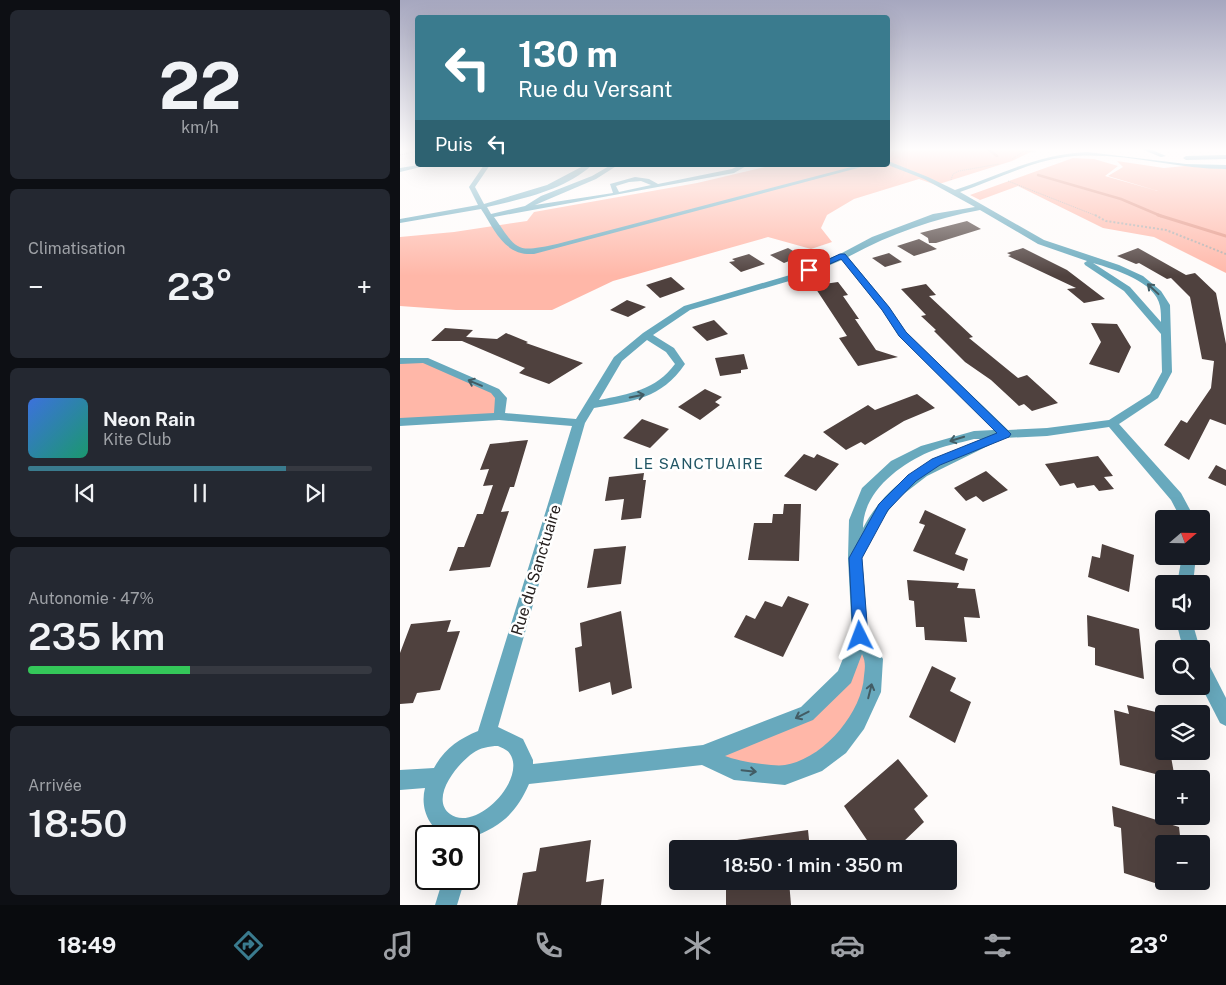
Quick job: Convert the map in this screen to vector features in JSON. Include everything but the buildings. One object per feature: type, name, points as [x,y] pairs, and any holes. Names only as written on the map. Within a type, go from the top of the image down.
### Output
[{"type":"street","points":[[474,191],[511,247],[519,251],[534,251],[765,191]]},
{"type":"street","points":[[400,214],[480,202],[513,191]]},
{"type":"street","points":[[400,221],[524,191]]},
{"type":"street","points":[[527,208],[536,200],[559,191]]},
{"type":"street","points":[[490,216],[631,191]]},
{"type":"street","points":[[954,192],[1012,227],[1072,254],[1127,289],[1165,333]]},
{"type":"street","name":"Rue du Sanctuaire","points":[[486,737],[579,423],[618,360],[646,335],[687,308],[793,277],[843,256],[875,239],[943,215],[982,208]]},
{"type":"street","points":[[522,775],[703,755],[807,714],[844,677],[860,636],[856,520],[867,492],[896,464],[925,450],[959,438],[974,435],[1047,432],[1112,423],[1154,396],[1166,372],[1165,305],[1157,291],[1140,278],[1116,266],[1072,254]]},
{"type":"street","points":[[843,256],[886,309],[902,334],[1005,434]]},
{"type":"street","points":[[589,405],[646,394],[673,378],[680,364],[670,350],[646,335]]},
{"type":"street","points":[[400,361],[424,360],[495,391],[501,398],[499,416]]},
{"type":"street","points":[[400,422],[499,416],[579,423]]},
{"type":"street","points":[[1112,423],[1176,497],[1183,510]]},
{"type":"street","points":[[856,558],[883,507],[912,478],[936,462],[1005,434]]},
{"type":"street","points":[[703,755],[734,770],[785,775],[815,764],[839,746],[858,722],[872,692],[874,659],[860,636]]},
{"type":"street","points":[[1210,685],[1226,717]]},
{"type":"street","points":[[448,825],[437,816],[433,804],[434,791],[439,777],[459,751],[472,742],[486,737],[500,736],[511,740],[519,749],[524,760],[522,775],[509,803],[497,814],[479,825]]},
{"type":"street","points":[[400,780],[439,777]]},
{"type":"street","points":[[446,905],[451,890]]},
{"type":"path","points":[[1032,191],[1088,212],[1106,221],[1166,230],[1226,254]]},
{"type":"shaded area","points":[[651,191],[879,191],[854,199],[827,215],[821,228],[832,242],[811,249],[768,237],[613,281],[552,310],[456,310],[400,306],[400,237],[454,232],[527,221],[534,212]]},
{"type":"shaded area","points":[[980,191],[1004,191],[980,200],[970,195]]},
{"type":"shaded area","points":[[1029,191],[1226,191],[1226,273],[1154,237],[1103,228]]},
{"type":"shaded area","points":[[424,360],[495,391],[499,416],[400,422],[400,361]]},
{"type":"shaded area","points":[[860,636],[874,659],[857,722],[785,775],[703,755],[807,713],[845,677]]},
{"type":"waterway","points":[[1094,191],[1121,199],[1160,216]]},
{"type":"waterway","points":[[1160,216],[1226,236]]},
{"type":"district","name":"LE SANCTUAIRE","points":[[699,463]]},
{"type":"route","points":[[809,270],[843,256],[886,309],[902,334],[1005,434],[936,462],[912,478],[883,507],[856,558],[860,636]]}]
